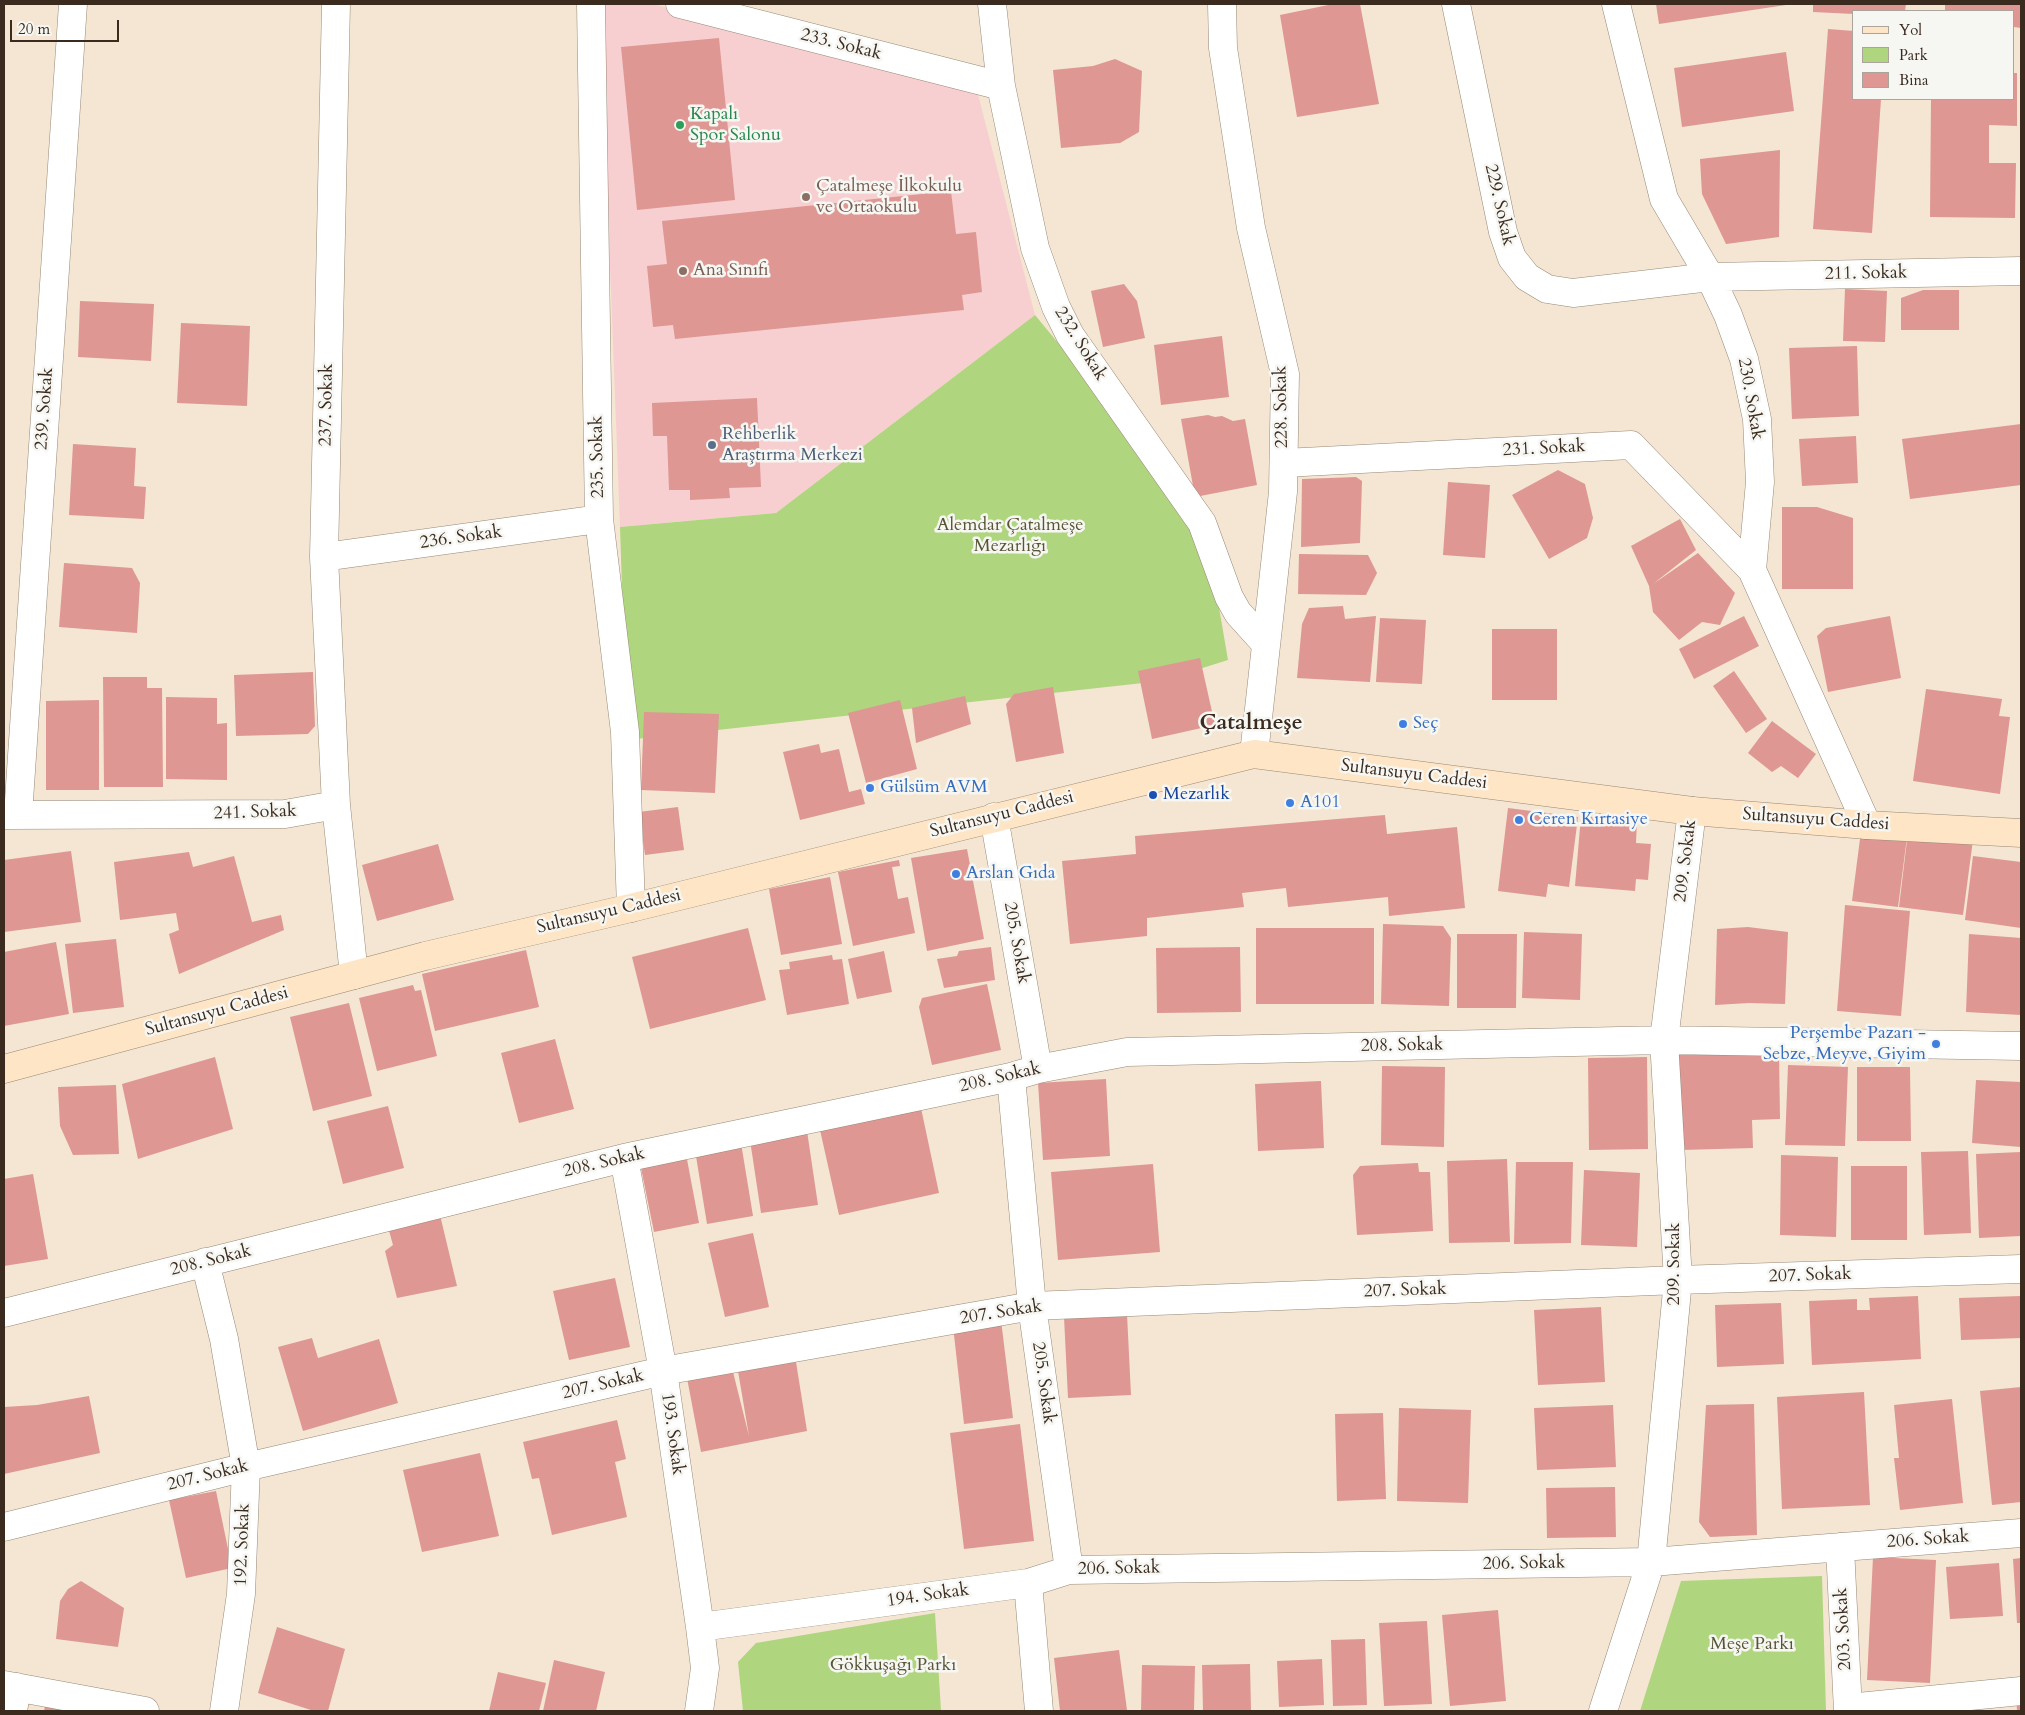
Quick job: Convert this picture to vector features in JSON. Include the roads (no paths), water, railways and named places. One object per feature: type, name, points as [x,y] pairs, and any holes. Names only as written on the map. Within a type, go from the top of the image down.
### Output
[{"type":"street","name":"239. Sokak","points":[[11,815],[73,4]]},
{"type":"street","name":"237. Sokak","points":[[336,4],[324,557],[336,805]]},
{"type":"street","name":"235. Sokak","points":[[591,4],[599,519],[625,732],[631,908]]},
{"type":"street","name":"233. Sokak","points":[[680,4],[1001,86]]},
{"type":"street","name":"232. Sokak","points":[[992,4],[1001,86],[1035,248],[1056,307],[1070,336],[1202,523],[1229,597],[1238,613],[1266,644]]},
{"type":"street","name":"228. Sokak","points":[[1222,4],[1223,48],[1252,228],[1285,374],[1283,492],[1254,754]]},
{"type":"street","name":"229. Sokak","points":[[1456,4],[1503,232],[1512,258],[1527,277],[1547,288],[1573,293],[1710,277]]},
{"type":"street","name":"230. Sokak","points":[[1616,4],[1664,199],[1710,277],[1728,314],[1744,359],[1757,419],[1760,482],[1752,570],[1867,825]]},
{"type":"street","name":"211. Sokak","points":[[1710,277],[2021,271]]},
{"type":"street","name":"231. Sokak","points":[[1284,463],[1631,445],[1752,570]]},
{"type":"street","name":"236. Sokak","points":[[324,557],[599,519]]},
{"type":"street","name":"Sultansuyu Caddesi","points":[[4,1069],[426,956],[631,908],[1254,754],[1692,810],[1867,825],[2021,833]]},
{"type":"street","name":"241. Sokak","points":[[11,815],[285,814],[336,805]]},
{"type":"street","points":[[336,805],[354,975]]},
{"type":"street","name":"209. Sokak","points":[[1603,1711],[1651,1562],[1678,1280],[1664,1040],[1692,810]]},
{"type":"street","name":"205. Sokak","points":[[994,817],[1038,1069]]},
{"type":"street","name":"208. Sokak","points":[[4,1313],[624,1158],[1038,1069],[1127,1052],[1664,1040],[2021,1046]]},
{"type":"street","name":"205. Sokak","points":[[1011,1076],[1032,1306],[1069,1570]]},
{"type":"street","name":"193. Sokak","points":[[624,1158],[663,1371],[700,1627],[705,1668],[699,1711]]},
{"type":"street","name":"192. Sokak","points":[[205,1262],[224,1339],[246,1467],[241,1594],[224,1711]]},
{"type":"street","name":"207. Sokak","points":[[4,1527],[246,1467],[663,1371],[1032,1306],[1678,1280],[2021,1269]]},
{"type":"street","name":"206. Sokak","points":[[1028,1583],[1069,1570],[1651,1562],[2021,1533]]},
{"type":"street","name":"203. Sokak","points":[[1840,1547],[1848,1710]]},
{"type":"street","points":[[1028,1583],[1039,1711]]},
{"type":"street","name":"194. Sokak","points":[[700,1627],[1028,1583]]},
{"type":"street","points":[[1848,1710],[2021,1691]]},
{"type":"street","points":[[11,1694],[145,1711]]},
{"type":"place","name":"Kapalı Spor Salonu","points":[[680,125]]},
{"type":"place","name":"Çatalmeşe İlkokulu ve Ortaokulu","points":[[806,197]]},
{"type":"place","name":"Ana Sınıfı","points":[[683,271]]},
{"type":"place","name":"Rehberlik Araştırma Merkezi","points":[[712,445]]},
{"type":"place","name":"Seç","points":[[1403,724]]},
{"type":"place","name":"Gülsüm AVM","points":[[870,788]]},
{"type":"place","name":"Mezarlık","points":[[1153,795]]},
{"type":"place","name":"A101","points":[[1290,803]]},
{"type":"place","name":"Ceren Kırtasiye","points":[[1519,820]]},
{"type":"place","name":"Arslan Gıda","points":[[956,874]]},
{"type":"place","name":"Perşembe Pazarı - Sebze, Meyve, Giyim","points":[[1936,1044]]},
{"type":"district","name":"Çatalmeşe","points":[[1251,724]]},
{"type":"park label","name":"Alemdar Çatalmeşe Mezarlığı","points":[[1010,536]]},
{"type":"park label","name":"Meşe Parkı","points":[[1752,1645]]},
{"type":"park label","name":"Gökkuşağı Parkı","points":[[893,1666]]}]
